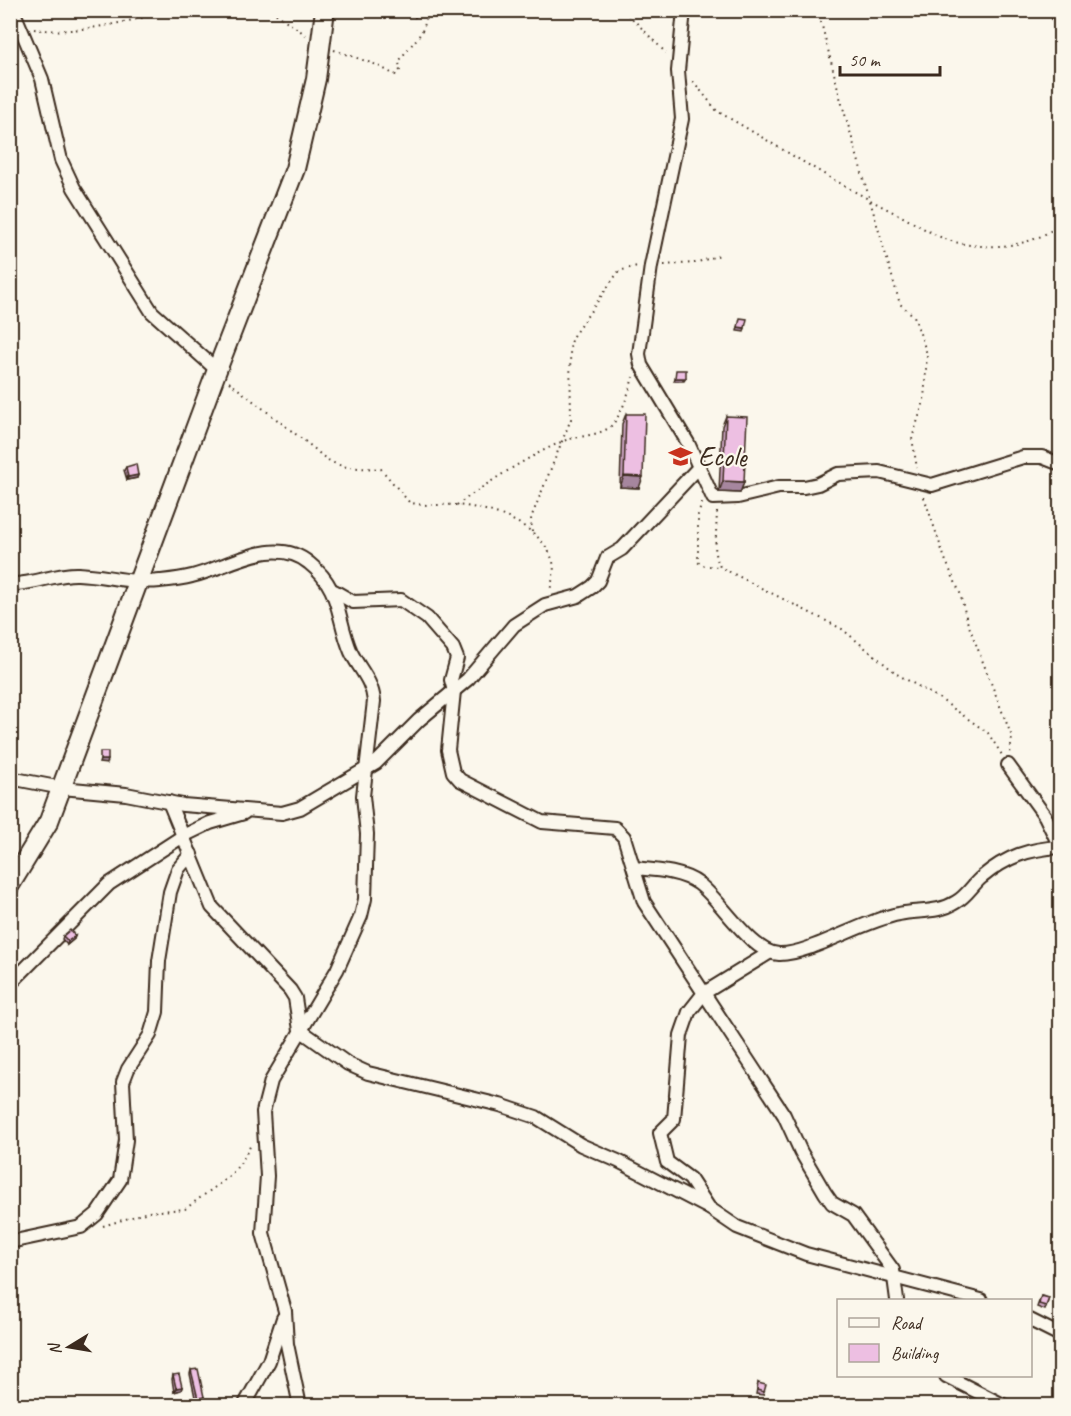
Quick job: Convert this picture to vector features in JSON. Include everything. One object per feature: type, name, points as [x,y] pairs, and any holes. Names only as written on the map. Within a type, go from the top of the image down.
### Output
[{"type":"street","points":[[13,10],[42,79],[61,160],[74,188],[152,312],[217,370]]},
{"type":"street","points":[[10,885],[45,831],[217,370],[295,169],[316,79],[325,10]]},
{"type":"street","points":[[684,10],[679,65],[682,119],[651,266],[639,354],[641,365],[715,497],[779,487],[812,485],[838,474],[879,472],[932,485],[1023,457],[1041,457],[1060,464]]},
{"type":"street","points":[[1057,10],[1060,21]]},
{"type":"street","points":[[10,778],[62,788],[126,794],[170,802],[250,811],[282,813],[300,808],[366,770],[468,679],[514,625],[545,605],[578,596],[592,587],[598,581],[607,558],[622,549],[699,467]]},
{"type":"street","points":[[10,584],[33,583],[76,574],[137,583],[193,576],[241,556],[279,552],[298,556],[308,561],[334,591],[353,602],[401,600],[427,618],[453,648],[457,658],[451,680],[454,691],[448,750],[453,772],[460,780],[542,822],[615,828],[624,837],[644,902],[784,1115],[801,1152],[825,1193],[832,1203],[853,1215],[893,1270],[897,1299]]},
{"type":"street","points":[[300,1406],[287,1344],[285,1311],[263,1233],[267,1176],[263,1112],[271,1081],[337,969],[361,916],[365,899],[367,845],[363,796],[374,701],[373,689],[351,652],[334,591]]},
{"type":"street","points":[[634,868],[686,876],[721,904],[750,939],[769,953],[782,954],[808,947],[855,927],[899,914],[944,909],[959,901],[981,877],[1018,854],[1033,848],[1060,847],[1045,816],[1008,765]]},
{"type":"street","points":[[170,802],[212,907],[296,998],[300,1030],[348,1064],[368,1072],[500,1105],[536,1117],[580,1145],[618,1161],[709,1209],[737,1227],[806,1254],[977,1299]]},
{"type":"street","points":[[10,984],[109,884],[183,836],[210,823],[250,811]]},
{"type":"street","points":[[10,1242],[81,1227],[97,1214],[120,1180],[126,1140],[123,1082],[128,1069],[150,1035],[157,1012],[159,961],[168,916],[170,892],[178,869],[191,854]]},
{"type":"street","points":[[709,1209],[690,1179],[667,1162],[660,1133],[674,1119],[681,1035],[689,1012],[704,993],[769,953]]},
{"type":"street","points":[[244,1406],[269,1361],[285,1311]]},
{"type":"street","points":[[1032,1321],[1060,1335]]},
{"type":"street","points":[[948,1377],[1005,1406]]},
{"type":"path","points":[[20,27],[48,31],[99,26],[173,10]]},
{"type":"path","points":[[395,75],[400,70],[399,62],[404,54],[422,34],[427,10]]},
{"type":"path","points":[[624,10],[679,65],[717,111],[871,201],[947,240],[970,245],[1021,243],[1042,236],[1060,223]]},
{"type":"path","points":[[818,10],[900,304],[914,316],[927,354],[924,401],[912,438],[919,483],[945,559],[960,592],[967,621],[1012,737],[1008,765]]},
{"type":"path","points":[[532,532],[531,518],[571,419],[570,348],[573,336],[619,271],[632,267],[695,263],[720,255]]},
{"type":"path","points":[[457,505],[482,487],[563,441],[600,431],[612,425],[629,392],[639,354]]},
{"type":"path","points":[[217,370],[240,393],[316,450],[328,462],[339,466],[381,469],[409,502],[457,505],[494,514],[532,532],[548,550],[554,566],[545,605]]},
{"type":"path","points":[[720,567],[715,554],[715,497],[700,505],[698,514],[697,557],[701,565],[720,567],[842,629],[897,674],[940,699],[987,734],[1008,765]]},
{"type":"path","points":[[81,1227],[103,1226],[148,1212],[185,1209],[230,1176],[243,1161],[254,1138]]},
{"type":"building","points":[[740,318],[747,319],[745,328],[738,327]]},
{"type":"building","points":[[676,370],[686,370],[686,378],[675,378]]},
{"type":"building","points":[[626,414],[645,414],[643,477],[624,476]]},
{"type":"building","points":[[726,416],[747,417],[744,482],[723,481]]},
{"type":"building","points":[[136,464],[138,475],[128,477],[126,467]]},
{"type":"building","points":[[100,752],[108,752],[108,760],[100,760]]},
{"type":"building","points":[[70,930],[75,936],[68,941],[63,936]]},
{"type":"building","points":[[1041,1296],[1049,1298],[1046,1306],[1039,1304]]},
{"type":"building","points":[[198,1369],[204,1397],[198,1399],[191,1370]]},
{"type":"building","points":[[179,1374],[182,1387],[176,1388],[173,1375]]},
{"type":"building","points":[[758,1383],[766,1385],[764,1392],[757,1390]]},
{"type":"place","name":"Ecole","points":[[680,456]]}]
